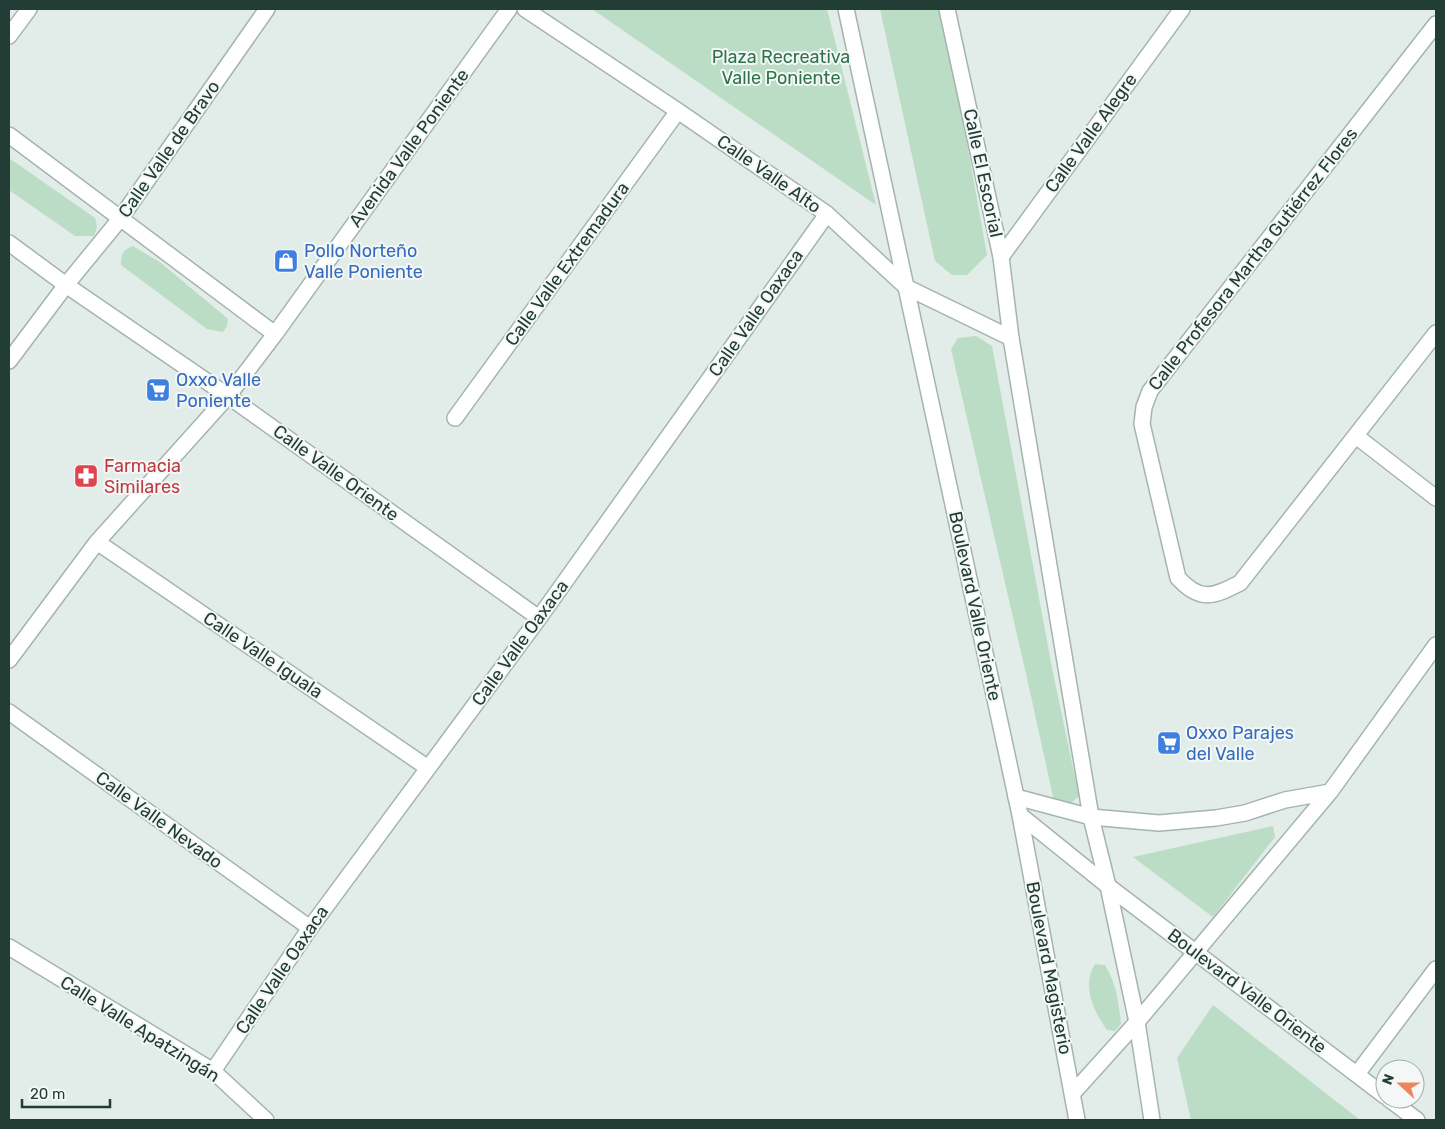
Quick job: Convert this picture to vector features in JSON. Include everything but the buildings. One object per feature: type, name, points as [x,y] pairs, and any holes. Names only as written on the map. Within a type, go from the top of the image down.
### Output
[{"type":"street","points":[[9,36],[29,9]]},
{"type":"street","name":"Calle Valle de Bravo","points":[[9,361],[66,285],[120,219],[267,9]]},
{"type":"street","name":"Avenida Valle Poniente","points":[[9,660],[97,542],[228,396],[275,334],[509,9]]},
{"type":"street","name":"Calle Valle Alto","points":[[525,9],[678,111],[827,214],[906,286],[1011,338]]},
{"type":"street","points":[[846,9],[906,286]]},
{"type":"street","name":"Calle El Escorial","points":[[947,9],[1001,257],[1011,338]]},
{"type":"street","name":"Calle Valle Alegre","points":[[1001,257],[1182,9]]},
{"type":"street","name":"Calle Profesora Martha Gutiérrez Flores","points":[[1436,24],[1150,391],[1144,407],[1142,424],[1178,578],[1188,588],[1202,595],[1217,594],[1240,583],[1436,332]]},
{"type":"street","name":"Calle Valle Extremadura","points":[[455,418],[678,111]]},
{"type":"street","points":[[9,135],[275,334]]},
{"type":"street","name":"Calle Valle Oaxaca","points":[[213,1072],[310,928],[539,618],[827,214]]},
{"type":"street","name":"Calle Valle Oriente","points":[[9,243],[66,285],[228,396],[539,618]]},
{"type":"street","name":"Boulevard Valle Oriente","points":[[906,286],[1020,815],[1108,886],[1375,1088]]},
{"type":"street","points":[[1011,338],[1091,817],[1137,1022],[1152,1120]]},
{"type":"street","points":[[1356,436],[1436,498]]},
{"type":"street","name":"Calle Valle Iguala","points":[[97,542],[428,768]]},
{"type":"street","points":[[1073,1093],[1197,952],[1330,792],[1436,645]]},
{"type":"street","name":"Calle Valle Nevado","points":[[9,712],[310,928]]},
{"type":"street","points":[[1016,797],[1091,817],[1159,823],[1216,818],[1245,813],[1285,800],[1330,792]]},
{"type":"street","name":"Boulevard Magisterio","points":[[1020,815],[1078,1120]]},
{"type":"street","name":"Calle Valle Apatzingán","points":[[11,954],[213,1072],[266,1120]]},
{"type":"street","points":[[1357,1074],[1436,969]]},
{"type":"street","points":[[1402,1109],[1417,1120]]},
{"type":"green space","name":"Plaza Recreativa Valle Poniente","points":[[592,9],[827,9],[876,205]]},
{"type":"green space","points":[[880,9],[943,9],[987,255],[967,275],[952,275],[935,261]]},
{"type":"green space","points":[[9,158],[95,218],[97,227],[94,236],[75,236],[9,190]]},
{"type":"green space","points":[[133,246],[161,263],[228,319],[227,326],[223,332],[207,329],[121,265],[123,252]]},
{"type":"green space","points":[[976,336],[992,346],[1053,673],[1079,796],[1070,804],[1054,801],[951,349],[958,338]]},
{"type":"green space","points":[[1273,826],[1275,837],[1213,917],[1133,857]]},
{"type":"green space","points":[[1095,964],[1105,965],[1114,986],[1121,1024],[1115,1031],[1107,1030],[1091,998],[1089,981]]},
{"type":"green space","points":[[1213,1005],[1360,1120],[1191,1120],[1177,1058]]},
{"type":"place","name":"Pollo Norteño Valle Poniente","points":[[286,261]]},
{"type":"place","name":"Oxxo Valle Poniente","points":[[158,390]]},
{"type":"place","name":"Farmacia Similares","points":[[86,476]]},
{"type":"place","name":"Oxxo Parajes del Valle","points":[[1169,743]]}]
